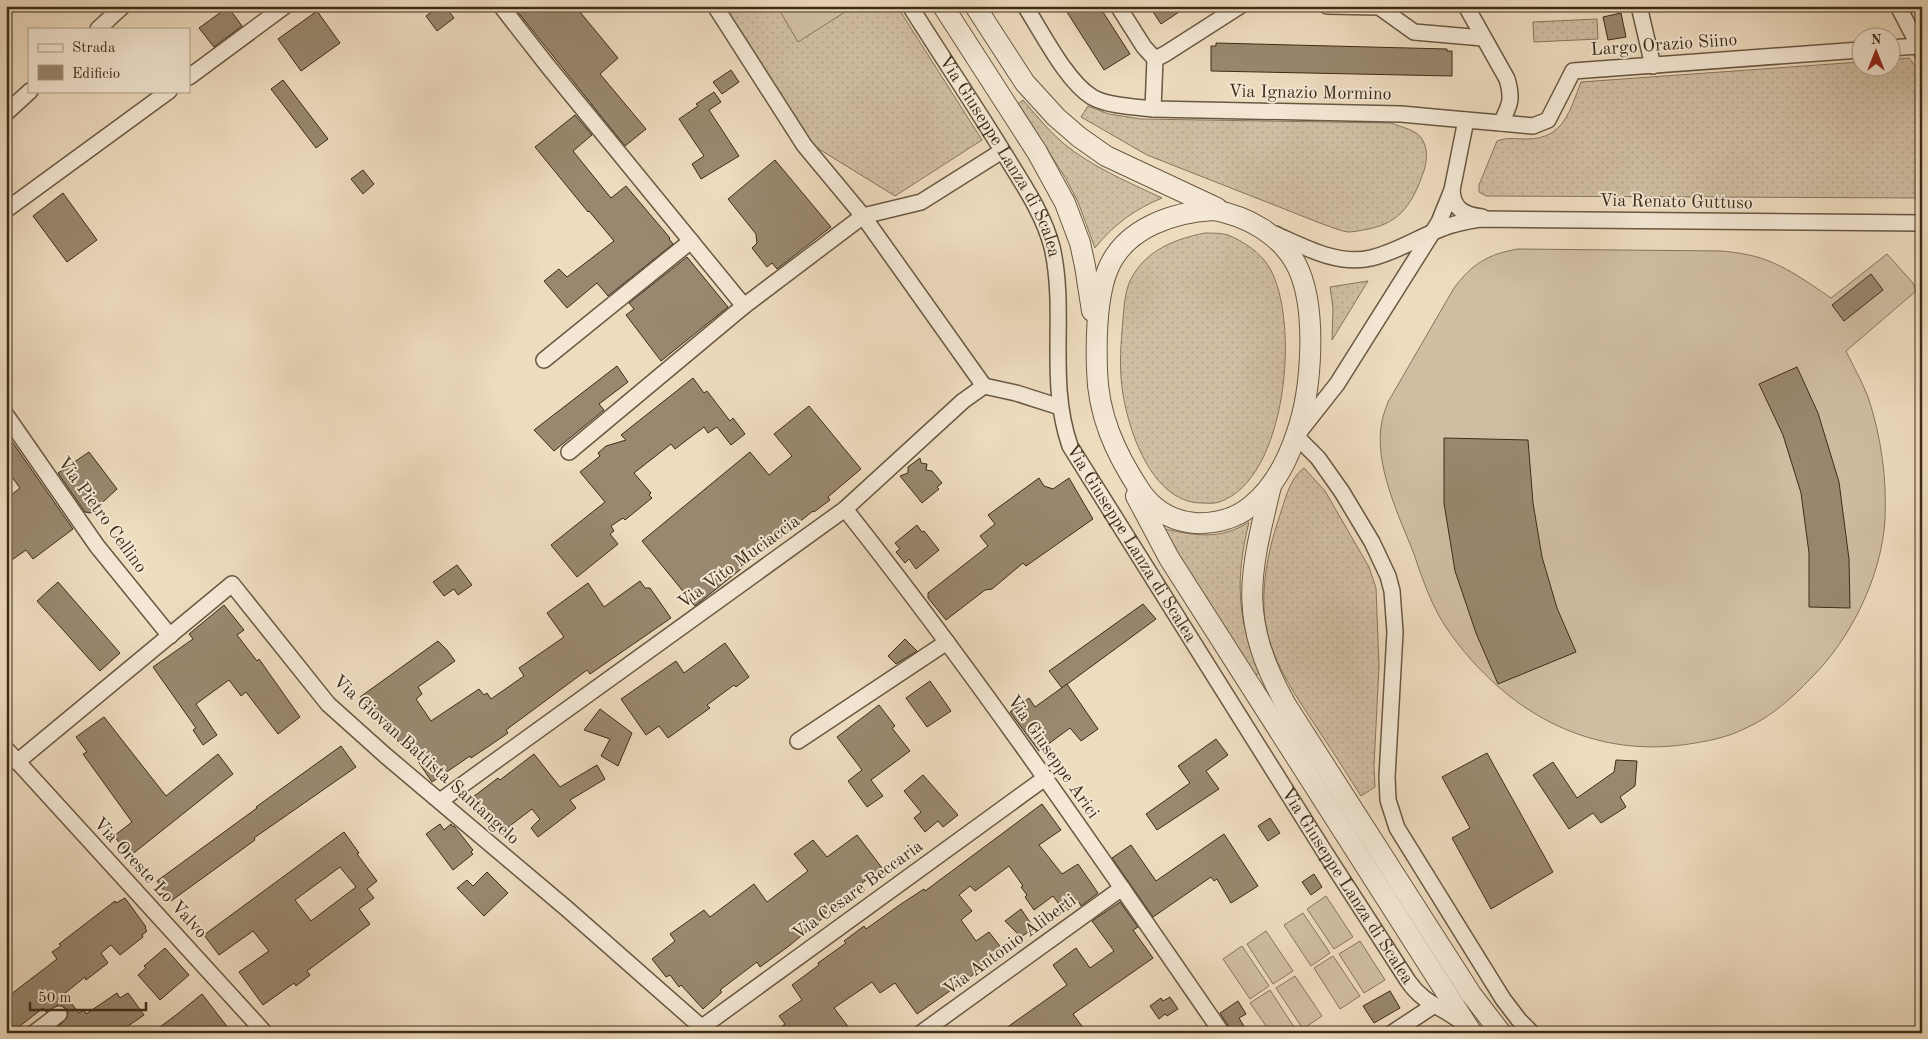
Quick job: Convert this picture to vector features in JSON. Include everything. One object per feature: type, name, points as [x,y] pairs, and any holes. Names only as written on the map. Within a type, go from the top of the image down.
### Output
[{"type":"street","points":[[99,28],[123,6]]},
{"type":"street","points":[[190,76],[285,6]]},
{"type":"street","points":[[501,6],[744,306]]},
{"type":"street","points":[[715,6],[804,145],[863,216],[984,386],[1060,407]]},
{"type":"street","name":"Via Giuseppe Lanza di Scalea","points":[[910,6],[1002,150],[1036,208],[1052,247],[1057,295],[1057,384],[1064,427],[1070,446],[1415,992],[1433,1006],[1462,1022],[1470,1031]]},
{"type":"street","name":"Via Giuseppe Lanza di Scalea","points":[[944,6],[1042,159],[1065,203],[1075,229],[1085,266],[1096,355]]},
{"type":"street","points":[[975,6],[1025,83],[1056,117],[1079,137],[1114,160],[1228,212],[1265,230],[1279,241],[1292,258],[1301,276],[1306,294],[1310,335],[1309,362],[1304,404],[1296,436],[1283,466],[1272,484],[1251,506],[1232,517],[1207,523],[1180,520],[1158,510],[1149,502],[1117,453],[1102,409],[1098,392],[1096,355],[1102,287],[1108,270],[1122,248],[1159,221],[1194,211],[1214,210],[1228,212]]},
{"type":"street","points":[[1025,6],[1071,78],[1092,97],[1116,105],[1153,109],[1155,59],[1144,47],[1118,6]]},
{"type":"street","points":[[1155,59],[1240,6]]},
{"type":"street","points":[[1327,6],[1379,7],[1414,32],[1483,38]]},
{"type":"street","points":[[1466,6],[1507,79],[1511,92],[1510,106],[1501,123]]},
{"type":"street","points":[[1639,6],[1653,66]]},
{"type":"street","points":[[1898,6],[1920,49],[1900,48]]},
{"type":"street","name":"Largo Orazio Siino","points":[[1501,123],[1533,126],[1548,120],[1574,71],[1850,51]]},
{"type":"street","points":[[6,113],[29,92]]},
{"type":"street","points":[[6,210],[168,92]]},
{"type":"street","name":"Via Ignazio Mormino","points":[[1153,109],[1392,114],[1501,123]]},
{"type":"street","points":[[1296,436],[1337,384],[1439,222],[1452,190],[1466,120]]},
{"type":"street","points":[[569,452],[744,306],[863,216],[921,202],[1002,150]]},
{"type":"street","points":[[1452,190],[1456,206],[1464,212],[1477,216],[1503,219]]},
{"type":"street","name":"Via Renato Guttuso","points":[[1265,230],[1321,254],[1357,260],[1389,252],[1459,222],[1480,220],[1922,223]]},
{"type":"street","points":[[544,360],[691,241]]},
{"type":"street","name":"Via Vito Muciaccia","points":[[440,801],[845,509],[963,401],[984,386]]},
{"type":"street","name":"Via Pietro Cellino","points":[[6,415],[97,546],[170,636]]},
{"type":"street","points":[[1296,436],[1318,458],[1342,492],[1382,561],[1392,591],[1394,632],[1386,777],[1388,800],[1397,828],[1503,999],[1532,1033]]},
{"type":"street","name":"Via Giuseppe Lanza di Scalea","points":[[1117,453],[1143,509],[1170,558],[1470,1031]]},
{"type":"street","points":[[1272,484],[1256,550],[1251,598],[1258,643],[1268,670],[1286,705],[1479,1006],[1501,1033]]},
{"type":"street","name":"Via Giuseppe Arici","points":[[845,509],[947,642],[1045,778],[1222,1033]]},
{"type":"street","name":"Via Giovan Battista Santangelo","points":[[17,762],[232,584],[328,704],[701,1031]]},
{"type":"street","points":[[798,741],[947,642]]},
{"type":"street","name":"Via Oreste Lo Valvo","points":[[6,749],[260,1031]]},
{"type":"street","name":"Via Cesare Beccaria","points":[[701,1031],[1045,778]]},
{"type":"street","points":[[1404,889],[1426,876]]},
{"type":"street","name":"Via Antonio Aliberti","points":[[921,1033],[1122,888]]},
{"type":"street","points":[[1392,1033],[1433,1006]]},
{"type":"street","points":[[34,1033],[58,1014]]},
{"type":"shaded area","points":[[724,6],[897,6],[982,140],[895,196],[814,146]]},
{"type":"shaded area","points":[[777,6],[841,6],[845,12],[798,42]]},
{"type":"shaded area","points":[[1597,19],[1598,39],[1534,42],[1533,22]]},
{"type":"shaded area","points":[[1909,58],[1922,75],[1922,198],[1486,196],[1479,192],[1479,185],[1497,141],[1539,138],[1550,134],[1564,121],[1581,82],[1850,63],[1850,78],[1900,78],[1900,59]]},
{"type":"shaded area","points":[[1023,100],[1052,133],[1074,152],[1162,198],[1125,218],[1095,248],[1078,202],[1065,177],[1018,104]]},
{"type":"shaded area","points":[[1088,106],[1109,114],[1141,119],[1391,123],[1413,131],[1420,136],[1426,148],[1426,162],[1418,187],[1401,213],[1394,219],[1375,228],[1348,232],[1325,225],[1147,155],[1081,117]]},
{"type":"shaded area","points":[[1205,233],[1228,235],[1245,244],[1266,262],[1279,291],[1284,323],[1285,359],[1282,396],[1273,432],[1260,463],[1242,488],[1219,502],[1212,503],[1201,503],[1183,499],[1168,490],[1155,477],[1136,441],[1129,422],[1122,387],[1121,370],[1124,304],[1127,288],[1137,269],[1162,247]]},
{"type":"shaded area","points":[[1518,249],[1722,251],[1739,253],[1760,258],[1782,267],[1831,298],[1887,254],[1913,283],[1916,291],[1846,351],[1866,391],[1873,412],[1880,442],[1884,473],[1885,519],[1883,540],[1871,584],[1851,625],[1826,662],[1789,700],[1755,724],[1723,737],[1682,745],[1647,747],[1613,743],[1581,735],[1551,722],[1522,705],[1496,685],[1450,633],[1434,605],[1395,506],[1384,472],[1380,437],[1382,419],[1388,402],[1454,288],[1467,272],[1482,261],[1507,251]]},
{"type":"shaded area","points":[[1368,281],[1332,340],[1333,308],[1330,287]]},
{"type":"shaded area","points":[[1304,468],[1325,491],[1369,567],[1376,588],[1379,666],[1374,766],[1375,787],[1361,796],[1284,675],[1272,648],[1265,619],[1265,582],[1271,545],[1294,478]]},
{"type":"shaded area","points":[[1249,522],[1242,562],[1240,598],[1246,634],[1259,673],[1254,676],[1165,532],[1165,529],[1198,535],[1218,534],[1228,532]]},
{"type":"shaded area","points":[[1326,896],[1353,937],[1334,949],[1307,909]]},
{"type":"shaded area","points":[[1303,913],[1330,953],[1311,966],[1284,925]]},
{"type":"shaded area","points":[[1266,931],[1293,971],[1273,984],[1247,944]]},
{"type":"shaded area","points":[[1360,941],[1385,980],[1364,993],[1339,954]]},
{"type":"shaded area","points":[[1242,946],[1269,986],[1250,999],[1223,959]]},
{"type":"shaded area","points":[[1333,956],[1360,996],[1340,1009],[1314,968]]},
{"type":"shaded area","points":[[1295,976],[1322,1016],[1303,1029],[1276,988]]},
{"type":"shaded area","points":[[1270,990],[1296,1030],[1293,1033],[1271,1033],[1250,1003]]},
{"type":"building","points":[[440,6],[445,6],[454,18],[437,31],[426,16]]},
{"type":"building","points":[[513,6],[575,6],[618,58],[600,74],[646,129],[625,146]]},
{"type":"building","points":[[1063,6],[1099,6],[1130,54],[1104,70]]},
{"type":"building","points":[[1149,6],[1188,6],[1161,24]]},
{"type":"building","points":[[228,7],[242,26],[214,47],[199,28]]},
{"type":"building","points":[[317,11],[340,43],[301,71],[278,39]]},
{"type":"building","points":[[1621,13],[1626,37],[1608,40],[1603,17]]},
{"type":"building","points":[[1216,43],[1447,49],[1447,51],[1452,51],[1452,76],[1211,71],[1211,46],[1216,46]]},
{"type":"building","points":[[731,70],[739,82],[722,94],[713,82]]},
{"type":"building","points":[[283,80],[328,139],[316,148],[271,89]]},
{"type":"building","points":[[714,92],[721,102],[709,110],[739,156],[701,179],[692,164],[704,156],[679,119]]},
{"type":"building","points":[[575,115],[592,135],[573,151],[611,198],[626,186],[673,244],[608,296],[597,283],[567,308],[544,281],[559,269],[567,277],[614,241],[535,147]]},
{"type":"building","points":[[775,160],[831,227],[777,269],[772,263],[767,267],[752,248],[757,243],[756,234],[728,199]]},
{"type":"building","points":[[363,170],[374,184],[363,194],[351,179]]},
{"type":"building","points":[[63,193],[97,240],[67,262],[33,216]]},
{"type":"building","points":[[687,257],[728,307],[661,361],[626,315],[634,309],[629,303]]},
{"type":"building","points":[[1871,274],[1883,290],[1844,321],[1832,305]]},
{"type":"building","points":[[617,366],[628,382],[599,404],[604,410],[554,451],[534,430]]},
{"type":"building","points":[[1797,367],[1818,413],[1839,482],[1849,559],[1850,608],[1809,607],[1809,553],[1801,493],[1783,435],[1759,384]]},
{"type":"building","points":[[693,378],[704,393],[707,391],[730,421],[733,418],[745,434],[731,445],[717,427],[708,433],[704,427],[675,449],[671,444],[634,473],[651,493],[649,495],[652,498],[625,520],[623,518],[611,526],[614,531],[610,534],[618,544],[577,577],[551,545],[605,502],[580,472],[600,456],[598,453],[606,446],[626,440],[621,435]]},
{"type":"building","points":[[809,406],[861,469],[828,497],[830,500],[813,511],[695,606],[642,541],[750,452],[769,475],[792,456],[774,434]]},
{"type":"building","points":[[6,433],[73,529],[33,559],[26,550],[6,564],[6,499],[20,488],[6,469]]},
{"type":"building","points":[[1444,438],[1528,440],[1533,503],[1542,557],[1557,608],[1576,652],[1498,684],[1476,633],[1455,571],[1444,503]]},
{"type":"building","points":[[89,452],[117,489],[91,513],[85,512],[58,473]]},
{"type":"building","points":[[920,458],[921,463],[927,464],[926,470],[932,471],[942,483],[937,487],[939,489],[922,503],[900,476],[908,473],[908,467]]},
{"type":"building","points":[[1039,478],[1044,486],[1053,489],[1069,478],[1093,519],[1026,566],[1023,563],[992,589],[985,590],[946,620],[928,598],[928,593],[988,546],[980,536],[995,524],[988,515]]},
{"type":"building","points":[[917,525],[939,550],[916,569],[909,559],[905,563],[896,552],[900,549],[895,543]]},
{"type":"building","points":[[457,565],[472,585],[458,595],[454,589],[444,596],[433,582]]},
{"type":"building","points":[[640,581],[645,588],[650,588],[671,618],[590,674],[587,670],[506,730],[508,733],[432,782],[409,748],[403,748],[384,722],[381,725],[360,697],[438,641],[455,661],[418,687],[422,694],[416,699],[431,721],[479,689],[484,695],[487,693],[491,699],[524,676],[519,668],[564,637],[547,613],[588,583],[604,607]]},
{"type":"building","points":[[58,582],[120,653],[100,671],[37,601]]},
{"type":"building","points":[[1143,604],[1156,619],[1062,688],[1049,671]]},
{"type":"building","points":[[224,605],[244,630],[237,635],[257,661],[259,659],[300,717],[278,734],[246,692],[241,696],[229,680],[196,704],[217,735],[203,745],[193,730],[196,728],[153,667],[193,639],[189,634]]},
{"type":"building","points":[[905,639],[917,651],[896,664],[888,656]]},
{"type":"building","points":[[725,643],[749,677],[736,687],[734,685],[707,705],[710,708],[668,738],[659,726],[646,735],[621,699],[676,661],[684,673]]},
{"type":"building","points":[[930,681],[951,711],[927,727],[906,698]]},
{"type":"building","points":[[1067,684],[1098,729],[1081,741],[1070,728],[1039,751],[1010,712],[1029,698],[1035,707]]},
{"type":"building","points":[[879,705],[895,726],[892,728],[910,751],[871,780],[883,796],[867,807],[848,781],[862,770],[837,737]]},
{"type":"building","points":[[600,709],[632,733],[618,766],[601,756],[610,739],[584,730]]},
{"type":"building","points":[[104,717],[166,796],[218,754],[233,774],[130,856],[114,836],[132,822],[83,754],[87,752],[76,737]]},
{"type":"building","points":[[1216,739],[1228,755],[1206,771],[1219,789],[1157,830],[1146,814],[1190,783],[1178,766]]},
{"type":"building","points":[[341,746],[356,767],[254,838],[255,840],[171,901],[157,881]]},
{"type":"building","points":[[1487,753],[1553,872],[1491,909],[1452,838],[1470,828],[1442,777]]},
{"type":"building","points":[[534,754],[560,787],[597,765],[605,779],[570,800],[576,808],[538,837],[531,828],[540,819],[532,809],[507,828],[502,823],[492,830],[469,800],[498,778],[500,780]]},
{"type":"building","points":[[1616,760],[1637,761],[1635,786],[1620,797],[1626,807],[1601,823],[1593,813],[1569,829],[1533,775],[1553,762],[1577,798],[1614,772]]},
{"type":"building","points":[[923,775],[958,815],[943,827],[938,821],[925,832],[914,818],[921,812],[904,791]]},
{"type":"building","points":[[1042,804],[1061,830],[1039,845],[1062,874],[1078,864],[1098,893],[1081,906],[1079,902],[1065,912],[1053,896],[1034,910],[1025,897],[1027,895],[1021,887],[1023,886],[1009,866],[975,891],[970,886],[959,895],[972,911],[961,920],[976,941],[989,932],[1003,950],[975,970],[977,972],[917,1014],[895,983],[880,993],[872,982],[834,1008],[853,1033],[773,1033],[785,1024],[779,1016],[802,1000],[792,985],[846,943],[844,941],[864,926],[866,929],[924,889],[925,891]]},
{"type":"building","points":[[1270,818],[1280,833],[1268,841],[1258,826]]},
{"type":"building","points":[[440,824],[444,830],[451,824],[454,826],[473,850],[471,852],[473,854],[453,870],[426,834]]},
{"type":"building","points":[[344,832],[359,853],[357,854],[377,881],[367,889],[374,898],[359,909],[370,924],[307,971],[310,975],[296,986],[294,983],[263,1005],[239,972],[269,951],[253,931],[219,955],[204,935]],"holes":[[[340,867],[356,887],[311,921],[295,900]]]},
{"type":"building","points":[[1224,834],[1258,886],[1231,903],[1217,879],[1214,881],[1211,877],[1153,917],[1112,858],[1131,845],[1156,881]]},
{"type":"building","points":[[857,835],[882,868],[823,915],[824,917],[789,946],[760,967],[757,962],[720,990],[722,992],[703,1009],[681,985],[679,987],[670,975],[666,977],[652,959],[675,941],[670,934],[704,910],[710,917],[754,884],[767,902],[808,871],[794,854],[813,840],[827,857]]},
{"type":"building","points":[[487,872],[508,893],[484,916],[457,888],[467,880],[473,886]]},
{"type":"building","points":[[1314,874],[1322,887],[1311,895],[1302,882]]},
{"type":"building","points":[[125,898],[147,931],[142,935],[143,937],[120,955],[111,945],[101,953],[108,963],[86,980],[85,977],[64,994],[79,1013],[84,1010],[86,1014],[117,993],[120,998],[128,993],[144,1015],[118,1033],[62,1033],[58,1027],[67,1018],[68,1012],[66,1008],[58,1005],[46,1012],[43,1008],[11,1033],[6,1033],[6,998],[57,959],[52,952],[61,946],[59,944],[115,901],[116,903]]},
{"type":"building","points":[[1120,902],[1138,927],[1133,930],[1153,958],[1073,1014],[1087,1033],[999,1033],[1067,985],[1053,965],[1076,948],[1090,968],[1114,951],[1092,921]]},
{"type":"building","points":[[1021,909],[1034,928],[1021,937],[1005,921]]},
{"type":"building","points":[[165,948],[189,975],[160,1000],[138,975],[146,968],[144,966]]},
{"type":"building","points":[[1390,991],[1400,1008],[1374,1023],[1363,1006]]},
{"type":"building","points":[[202,994],[232,1033],[152,1033],[176,1015]]},
{"type":"building","points":[[1170,997],[1178,1009],[1167,1016],[1165,1014],[1159,1019],[1150,1006],[1161,998],[1163,1001]]},
{"type":"building","points":[[1238,1001],[1246,1014],[1239,1018],[1248,1033],[1233,1033],[1220,1013]]}]
